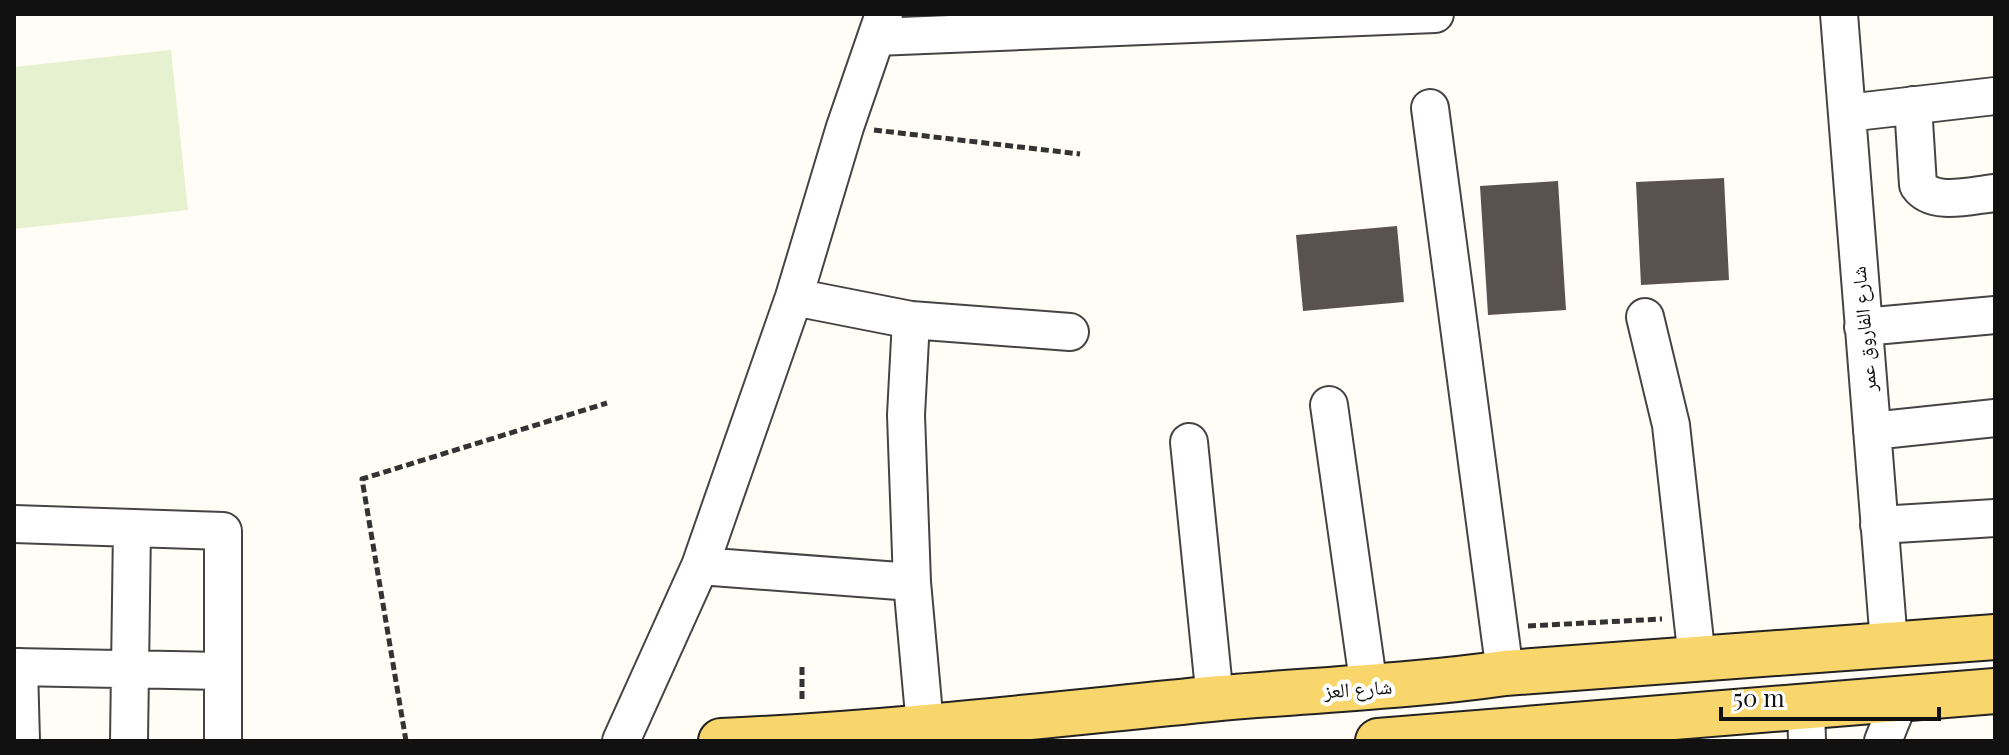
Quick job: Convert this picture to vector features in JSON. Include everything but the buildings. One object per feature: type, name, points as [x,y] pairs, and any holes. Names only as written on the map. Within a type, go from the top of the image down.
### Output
[{"type":"main road","name":"شارع العز","points":[[721,741],[803,737],[1439,682],[1694,638],[1889,643],[1995,637]]},
{"type":"main road","points":[[1439,682],[1449,737]]},
{"type":"main road","points":[[1378,741],[1806,724],[1900,699],[1995,691]]},
{"type":"street","points":[[621,741],[700,566],[794,297],[845,127],[880,25],[1435,14]]},
{"type":"street","name":"شارع الفاروق عمر","points":[[1839,14],[1889,643]]},
{"type":"street","points":[[1847,113],[1995,96]]},
{"type":"street","points":[[1913,105],[1918,185],[1924,193],[1934,198],[1995,193]]},
{"type":"street","points":[[1430,108],[1505,673]]},
{"type":"street","points":[[794,297],[911,320],[1070,332]]},
{"type":"street","points":[[1863,327],[1995,315]]},
{"type":"street","points":[[1645,317],[1671,425],[1694,638]]},
{"type":"street","points":[[911,320],[906,415],[912,582],[925,726]]},
{"type":"street","points":[[1329,405],[1369,688]]},
{"type":"street","points":[[1872,431],[1995,418]]},
{"type":"street","points":[[1189,442],[1215,699]]},
{"type":"street","points":[[1879,525],[1995,518]]},
{"type":"street","points":[[14,524],[223,531],[223,741]]},
{"type":"street","points":[[129,741],[132,528]]},
{"type":"street","points":[[700,566],[912,582]]},
{"type":"street","points":[[21,741],[17,667],[223,671]]},
{"type":"street","points":[[1883,741],[1900,699]]},
{"type":"path","points":[[845,127],[1080,154]]},
{"type":"path","points":[[406,741],[362,479],[607,403]]},
{"type":"path","points":[[1499,628],[1694,638]]},
{"type":"green space","points":[[171,50],[188,210],[14,229],[14,67]]}]
